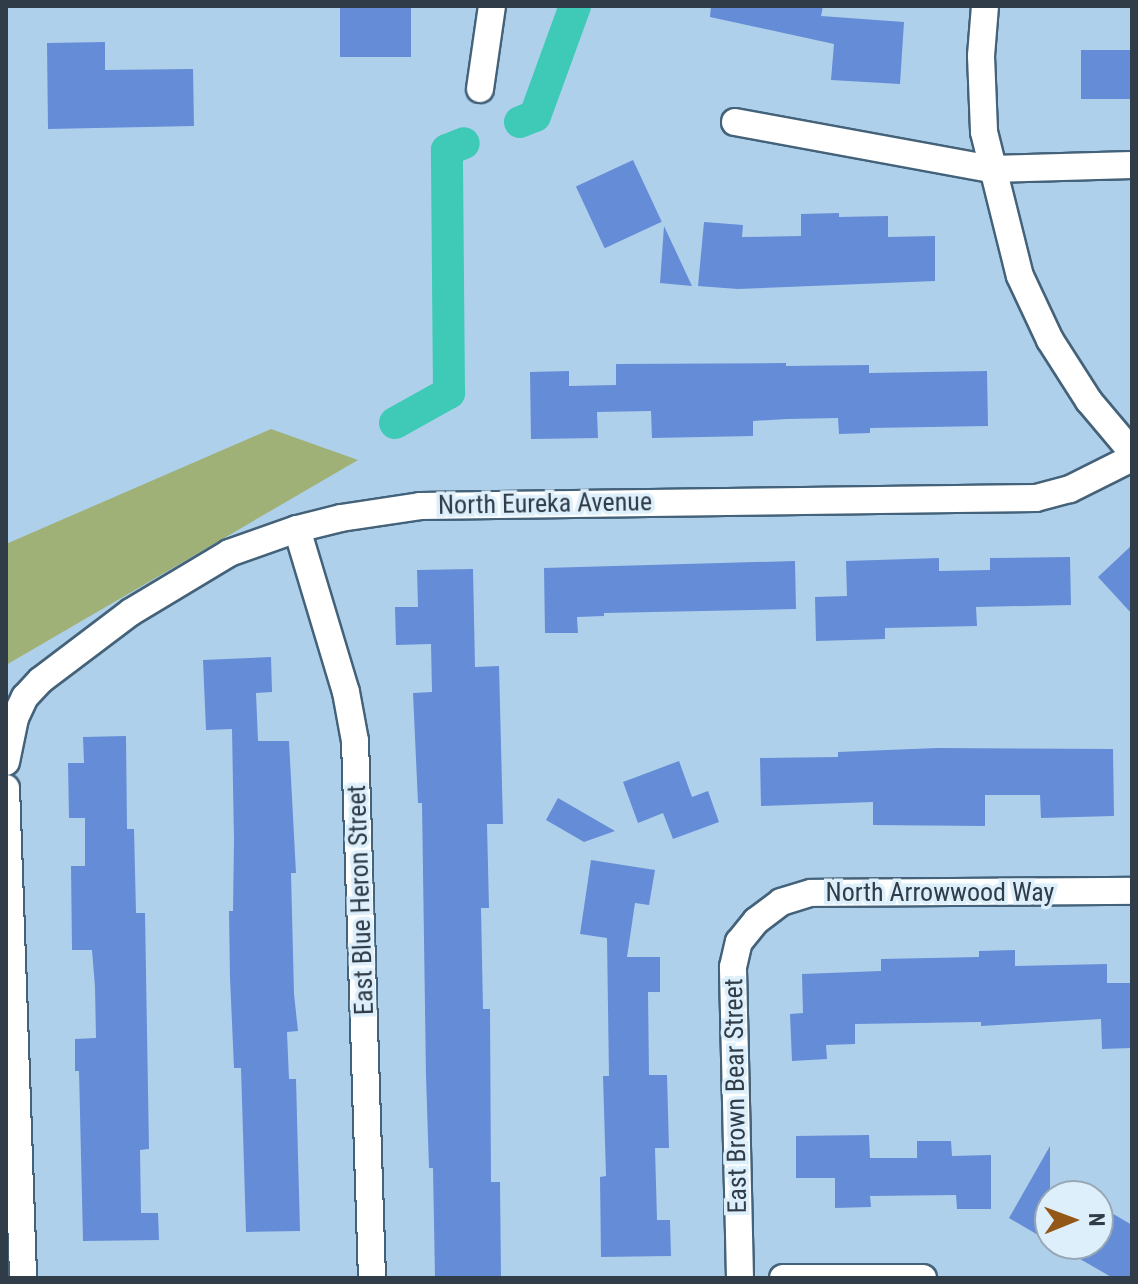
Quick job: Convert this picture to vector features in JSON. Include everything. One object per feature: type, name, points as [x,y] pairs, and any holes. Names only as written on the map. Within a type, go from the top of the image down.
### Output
[{"type":"street","points":[[480,89],[492,6]]},
{"type":"street","points":[[985,6],[981,56],[984,132],[1020,276],[1050,340],[1089,401],[1132,455]]},
{"type":"street","points":[[735,122],[992,169],[1132,165]]},
{"type":"street","name":"North Eureka Avenue","points":[[6,762],[15,718],[25,697],[41,680],[131,612],[229,553],[297,529],[341,518],[420,506],[1036,498],[1070,489],[1132,455]]},
{"type":"street","name":"East Blue Heron Street","points":[[297,529],[346,692],[355,741],[372,1278]]},
{"type":"street","points":[[6,788],[23,1278]]},
{"type":"street","name":"North Arrowwood Way","points":[[756,921],[781,902],[811,893],[1132,891]]},
{"type":"street","name":"East Brown Bear Street","points":[[740,1278],[733,967],[739,942],[756,921]]},
{"type":"street","points":[[783,1278],[923,1278]]},
{"type":"green space","points":[[271,429],[358,460],[6,665],[6,544]]},
{"type":"building","points":[[340,6],[411,6],[411,57],[340,57]]},
{"type":"building","points":[[711,6],[823,6],[821,16],[904,22],[900,84],[831,80],[834,44],[710,17]]},
{"type":"building","points":[[105,42],[105,70],[193,69],[194,126],[48,129],[47,43]]},
{"type":"building","points":[[1081,50],[1132,50],[1132,99],[1081,99]]},
{"type":"building","points":[[633,160],[662,222],[605,248],[576,187]]},
{"type":"building","points":[[839,213],[839,217],[888,216],[888,237],[935,236],[935,281],[738,289],[698,286],[704,222],[743,225],[742,237],[801,236],[801,214]]},
{"type":"building","points":[[664,226],[692,286],[660,283]]},
{"type":"building","points":[[786,363],[786,366],[869,365],[869,373],[987,371],[988,426],[870,428],[870,433],[839,434],[838,418],[787,419],[753,421],[753,436],[652,438],[651,411],[597,412],[598,438],[531,439],[530,372],[569,371],[569,386],[616,385],[616,364]]},
{"type":"building","points":[[1132,545],[1132,614],[1098,577]]},
{"type":"building","points":[[1070,557],[1071,605],[976,607],[977,626],[885,628],[885,639],[816,641],[815,597],[847,596],[846,561],[939,558],[939,571],[990,570],[990,558]]},
{"type":"building","points":[[795,561],[796,609],[604,613],[604,616],[577,617],[578,633],[545,633],[544,568]]},
{"type":"building","points":[[473,569],[475,667],[499,666],[503,824],[487,824],[489,908],[481,908],[483,1009],[490,1009],[491,1182],[500,1182],[501,1278],[435,1278],[433,1168],[429,1168],[426,1076],[422,803],[418,803],[413,693],[432,692],[431,644],[396,645],[395,607],[418,607],[417,570]]},
{"type":"building","points":[[271,657],[272,692],[256,693],[258,741],[289,741],[296,873],[291,873],[298,1031],[287,1032],[289,1079],[296,1079],[300,1231],[246,1232],[241,1068],[234,1068],[230,978],[229,911],[233,911],[234,840],[232,729],[206,730],[203,660]]},
{"type":"building","points":[[126,736],[127,829],[134,829],[136,913],[145,913],[149,1149],[140,1150],[141,1213],[158,1213],[159,1240],[83,1241],[79,1071],[75,1071],[75,1039],[96,1038],[95,987],[92,950],[72,950],[71,866],[85,866],[85,818],[69,818],[68,763],[84,763],[83,737]]},
{"type":"building","points":[[937,748],[1113,749],[1114,816],[1041,818],[1040,795],[985,795],[985,826],[873,825],[873,802],[761,806],[760,758],[838,757],[838,752]]},
{"type":"building","points":[[679,761],[692,797],[708,791],[719,822],[673,839],[663,813],[638,823],[623,782]]},
{"type":"building","points":[[558,798],[615,831],[584,842],[546,820]]},
{"type":"building","points":[[591,860],[655,870],[649,905],[635,903],[627,957],[660,957],[660,992],[648,992],[649,1075],[667,1075],[669,1148],[655,1148],[657,1220],[670,1220],[671,1256],[601,1257],[600,1177],[606,1176],[603,1076],[609,1076],[607,938],[580,934]]},
{"type":"building","points":[[1015,950],[1015,966],[1107,964],[1107,983],[1132,983],[1132,1048],[1102,1049],[1101,1019],[981,1026],[981,1022],[855,1024],[855,1044],[826,1045],[827,1059],[792,1061],[790,1014],[803,1013],[802,974],[881,971],[881,959],[979,957],[979,951]]},
{"type":"building","points":[[869,1135],[870,1158],[917,1158],[917,1141],[951,1141],[952,1156],[991,1155],[991,1209],[957,1209],[956,1195],[870,1196],[871,1207],[835,1208],[835,1178],[796,1178],[796,1136]]},
{"type":"building","points":[[1050,1146],[1050,1180],[1034,1180],[1034,1233],[1009,1218]]},
{"type":"building","points":[[1114,1214],[1132,1225],[1132,1278],[1113,1278],[1082,1260],[1114,1260]]},
{"type":"waterway","points":[[520,122],[535,116],[575,6]]},
{"type":"waterway","points":[[395,423],[449,393],[447,150],[464,143]]}]
